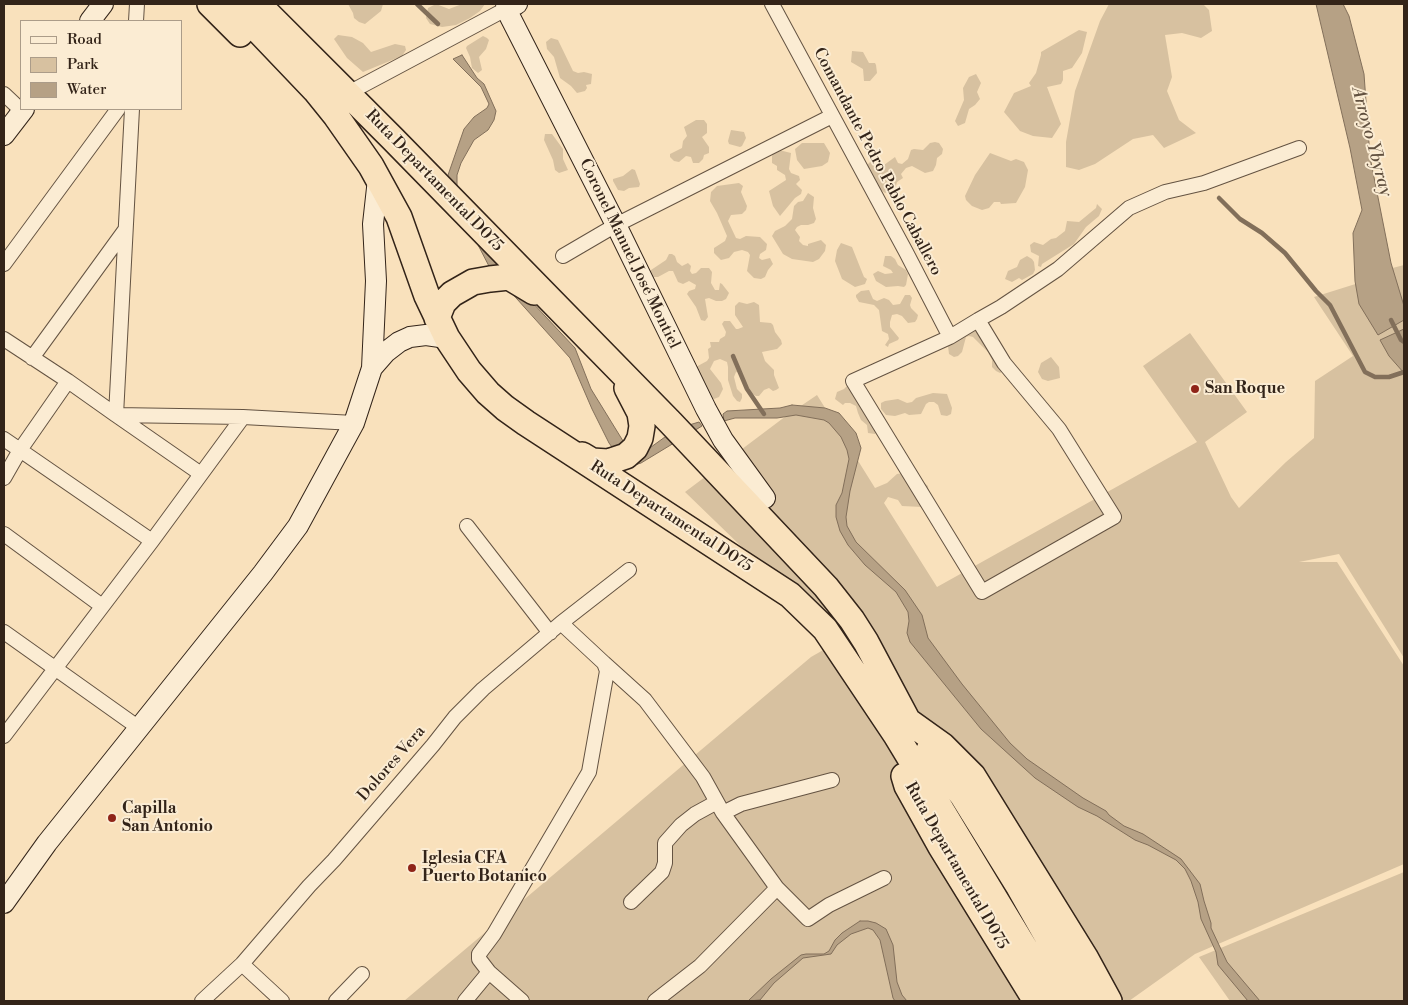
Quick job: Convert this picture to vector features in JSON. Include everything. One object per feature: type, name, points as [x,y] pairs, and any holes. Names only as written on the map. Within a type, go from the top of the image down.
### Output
[{"type":"highway","points":[[210,4],[320,108],[375,173]]},
{"type":"highway","points":[[233,4],[299,59]]},
{"type":"highway","points":[[258,4],[299,59]]},
{"type":"highway","points":[[278,4],[354,90],[393,138]]},
{"type":"highway","name":"Ruta Departamental D075","points":[[299,59],[375,173],[399,217],[427,296],[442,328],[469,371],[488,393],[505,408],[790,595],[825,629],[902,728],[943,746],[973,776],[1085,957],[1109,1001]]},
{"type":"highway","name":"Ruta Departamental D075","points":[[299,59],[393,138],[694,448],[826,587],[852,620],[866,642],[902,728],[898,758],[907,786],[941,847],[1032,994]]},
{"type":"highway","points":[[442,328],[443,303],[452,294],[473,282],[509,278],[556,307]]},
{"type":"highway","points":[[526,422],[592,461],[608,462],[626,456],[635,448],[640,438],[642,426],[640,413],[632,395],[606,358]]},
{"type":"highway","points":[[902,728],[1057,1001]]},
{"type":"highway","points":[[902,728],[962,795],[1019,887],[1084,1001]]},
{"type":"street","points":[[91,20],[103,4]]},
{"type":"street","points":[[136,20],[137,4]]},
{"type":"street","name":"Comandante Pedro Pablo Caballero","points":[[772,4],[950,337]]},
{"type":"street","points":[[354,90],[509,5]]},
{"type":"street","name":"Coronel Manuel José Montiel","points":[[509,5],[706,410],[723,440],[765,498]]},
{"type":"street","points":[[4,94],[20,107]]},
{"type":"street","points":[[4,135],[23,110]]},
{"type":"street","points":[[4,264],[117,110]]},
{"type":"street","points":[[116,415],[132,110]]},
{"type":"street","points":[[563,256],[616,226],[832,116]]},
{"type":"street","points":[[978,320],[1004,364],[1059,429],[1114,517],[982,592],[853,381],[950,337],[978,320],[1001,307],[1058,269],[1129,208],[1165,192],[1204,183],[1300,148]]},
{"type":"street","points":[[4,903],[47,843],[263,573],[298,526],[354,423],[372,368],[376,281],[373,224],[375,173]]},
{"type":"street","points":[[32,358],[125,229]]},
{"type":"street","points":[[372,368],[392,347],[410,337],[426,335],[442,328]]},
{"type":"street","points":[[4,339],[68,381],[201,474]]},
{"type":"street","points":[[4,478],[20,450],[68,381]]},
{"type":"street","points":[[116,415],[243,417],[354,423]]},
{"type":"street","points":[[4,736],[152,541],[243,417]]},
{"type":"street","points":[[4,439],[152,541]]},
{"type":"street","points":[[467,526],[550,633]]},
{"type":"street","points":[[4,534],[102,606]]},
{"type":"street","name":"Dolores Vera","points":[[202,1001],[242,964],[308,886],[334,860],[455,717],[483,689],[561,623],[629,570]]},
{"type":"street","points":[[561,623],[645,700],[703,777],[720,807],[777,888],[810,919],[829,905],[884,878]]},
{"type":"street","points":[[4,632],[139,728]]},
{"type":"street","points":[[522,1001],[489,972],[479,959],[479,954],[494,934],[589,772],[606,671],[604,663]]},
{"type":"street","points":[[631,902],[662,872],[665,863],[665,843],[695,814],[832,780]]},
{"type":"street","points":[[655,1001],[700,966],[777,888]]},
{"type":"street","points":[[242,964],[282,1001]]},
{"type":"street","points":[[465,1001],[489,972]]},
{"type":"street","points":[[336,1001],[362,974]]},
{"type":"green space","points":[[348,4],[383,4],[381,11],[365,24],[354,18]]},
{"type":"green space","points":[[436,4],[449,9],[462,4],[485,4],[480,11],[470,18],[456,25],[442,27],[430,24],[426,18],[428,8]]},
{"type":"green space","points":[[1109,4],[1203,4],[1209,10],[1212,31],[1201,38],[1182,33],[1165,35],[1172,77],[1167,91],[1179,120],[1196,133],[1164,148],[1153,135],[1133,139],[1095,164],[1079,170],[1066,167],[1066,142],[1075,91],[1100,21]]},
{"type":"green space","points":[[1079,30],[1087,32],[1082,53],[1072,68],[1063,71],[1061,84],[1047,87],[1061,124],[1052,138],[1033,136],[1020,131],[1004,112],[1014,93],[1031,86],[1029,83],[1036,73],[1041,52]]},
{"type":"green space","points":[[338,35],[352,37],[363,43],[371,52],[395,44],[405,46],[406,50],[402,56],[363,72],[347,58],[334,39]]},
{"type":"green space","points":[[483,36],[489,40],[486,49],[479,57],[482,70],[478,73],[472,68],[466,48]]},
{"type":"green space","points":[[551,38],[558,40],[573,71],[592,74],[591,84],[586,85],[585,91],[577,93],[560,78],[554,57],[547,49],[546,42]]},
{"type":"green space","points":[[852,51],[863,52],[869,63],[875,63],[877,73],[870,81],[864,81],[863,69],[851,62]]},
{"type":"green space","points":[[976,74],[981,83],[977,92],[980,99],[969,109],[965,123],[958,126],[955,121],[964,100],[963,88],[969,77]]},
{"type":"green space","points":[[696,120],[704,120],[707,124],[707,133],[702,137],[709,147],[709,153],[704,155],[699,163],[693,163],[691,157],[686,156],[679,162],[674,161],[670,154],[682,148],[683,141],[687,136],[684,127]]},
{"type":"green space","points":[[731,130],[744,132],[746,138],[742,146],[729,144]]},
{"type":"green space","points":[[545,134],[552,134],[563,149],[563,159],[568,170],[559,173],[555,170],[553,160],[544,140]]},
{"type":"green space","points":[[802,143],[824,143],[830,153],[828,162],[822,166],[804,169],[797,160],[795,149]]},
{"type":"green space","points":[[930,143],[939,143],[943,149],[942,154],[937,158],[933,171],[925,173],[912,166],[906,168],[901,174],[903,178],[897,182],[895,189],[885,193],[880,189],[868,168],[868,164],[871,161],[877,161],[884,165],[895,157],[898,163],[902,164],[908,159],[911,150],[923,150]]},
{"type":"green space","points":[[779,150],[791,153],[789,169],[791,173],[799,176],[800,180],[796,184],[802,190],[801,194],[795,198],[780,216],[773,206],[769,191],[786,180],[785,175],[777,170],[777,166],[772,163],[774,151]]},
{"type":"green space","points":[[990,153],[1011,161],[1016,159],[1024,162],[1028,170],[1025,187],[1016,203],[1001,204],[1000,202],[994,202],[989,208],[982,210],[972,206],[965,196],[975,175]]},
{"type":"green space","points":[[632,169],[635,170],[640,184],[639,187],[629,188],[624,191],[618,190],[613,179],[623,176]]},
{"type":"green space","points":[[739,183],[743,186],[741,192],[747,206],[746,210],[742,214],[731,215],[728,221],[736,238],[740,239],[746,236],[760,237],[767,244],[766,250],[760,254],[759,258],[762,260],[770,258],[773,264],[765,277],[761,279],[754,278],[747,271],[750,255],[748,252],[742,250],[734,252],[729,258],[721,260],[714,253],[714,248],[725,241],[727,236],[710,201],[711,192],[717,186]]},
{"type":"green space","points":[[808,193],[814,197],[813,208],[816,219],[814,223],[801,225],[795,230],[800,237],[799,241],[803,245],[808,246],[808,244],[821,240],[826,245],[825,251],[819,259],[813,262],[792,259],[783,254],[772,236],[775,231],[785,226],[792,219],[794,206],[798,202],[803,201]]},
{"type":"green space","points":[[1097,204],[1102,209],[1099,216],[1086,227],[1074,244],[1042,264],[1041,267],[1038,266],[1039,256],[1031,252],[1030,245],[1034,242],[1043,245],[1056,238],[1065,231],[1067,221],[1079,222],[1096,208]]},
{"type":"green space","points":[[841,243],[852,247],[864,277],[867,279],[865,284],[855,287],[842,279],[835,261],[837,250]]},
{"type":"green space","points":[[669,254],[675,256],[677,262],[682,266],[688,263],[691,266],[690,271],[692,274],[701,268],[709,268],[712,272],[711,283],[715,290],[719,290],[720,283],[729,293],[726,299],[722,301],[705,299],[708,317],[705,321],[701,320],[696,307],[687,294],[695,289],[696,285],[689,281],[683,284],[678,282],[673,271],[658,277],[652,277],[651,270],[666,260]]},
{"type":"green space","points":[[885,256],[891,256],[898,265],[906,270],[908,274],[904,287],[886,287],[876,281],[873,274],[878,271],[885,274],[893,273],[883,266]]},
{"type":"green space","points":[[1027,256],[1034,262],[1035,270],[1033,274],[1022,280],[1019,278],[1012,282],[1005,279],[1008,271],[1017,267],[1020,260]]},
{"type":"green space","points":[[1404,265],[1404,658],[1339,554],[1299,562],[1337,562],[1404,666],[1404,864],[1195,954],[1129,1001],[404,1001],[811,657],[839,641],[685,492],[786,416],[817,395],[875,488],[887,483],[897,474],[907,472],[916,476],[928,486],[929,496],[922,507],[902,506],[898,500],[888,497],[884,503],[937,587],[1197,442],[1143,366],[1190,333],[1247,412],[1205,442],[1231,497],[1239,508],[1286,462],[1314,438],[1315,381],[1353,356],[1314,297],[1365,281],[1385,270]]},
{"type":"green space","points":[[869,290],[873,299],[877,301],[884,298],[893,305],[900,304],[905,295],[910,295],[912,298],[911,308],[918,315],[915,322],[908,323],[902,316],[892,315],[890,327],[899,338],[889,344],[888,347],[885,345],[889,339],[888,334],[882,331],[879,310],[874,305],[859,302],[856,297],[861,291]]},
{"type":"green space","points":[[739,302],[747,304],[754,302],[759,305],[760,322],[771,323],[781,340],[782,344],[777,349],[762,352],[765,361],[774,370],[779,388],[773,391],[769,388],[764,390],[759,396],[756,396],[746,390],[741,373],[736,372],[734,377],[737,389],[742,394],[740,402],[737,401],[733,396],[728,380],[727,362],[720,359],[714,361],[710,369],[721,383],[723,389],[719,397],[714,399],[709,397],[694,368],[709,358],[708,349],[711,347],[710,342],[719,342],[725,336],[726,332],[722,324],[724,321],[730,321],[736,329],[743,327],[735,315],[735,306]]},
{"type":"green space","points":[[976,329],[1003,356],[1012,360],[1013,364],[1000,373],[996,371],[992,367],[992,360],[988,352],[973,337],[969,336],[966,337],[962,352],[958,356],[954,357],[949,354],[948,346],[950,343]]},
{"type":"green space","points":[[1051,357],[1059,367],[1060,378],[1048,381],[1042,379],[1038,372],[1041,363]]},
{"type":"green space","points":[[852,381],[877,432],[875,434],[868,433],[867,425],[861,420],[856,406],[850,403],[843,405],[835,399],[837,392],[844,389]]},
{"type":"green space","points":[[933,393],[947,394],[952,408],[951,414],[947,416],[941,415],[938,405],[934,402],[926,404],[921,414],[886,415],[881,409],[881,403],[885,401],[898,399],[907,403]]},
{"type":"green space","points":[[1404,872],[1404,1001],[1230,1001],[1199,957]]},
{"type":"water","points":[[1316,4],[1343,4],[1349,16],[1364,74],[1370,157],[1391,263],[1404,306],[1404,320],[1378,335],[1359,304],[1355,281],[1353,233],[1362,210],[1350,148]]},
{"type":"water","points":[[462,55],[477,78],[484,84],[496,111],[494,120],[488,130],[474,140],[461,163],[457,175],[457,185],[472,225],[482,237],[499,265],[491,270],[447,185],[447,178],[464,129],[489,104],[481,87],[453,59]]},
{"type":"water","points":[[516,285],[575,348],[591,389],[628,449],[647,450],[676,429],[699,422],[702,426],[641,463],[635,465],[627,464],[609,443],[570,358],[508,289]]},
{"type":"water","points":[[1404,329],[1404,373],[1389,356],[1380,340]]},
{"type":"water","points":[[792,405],[825,408],[839,413],[856,433],[861,448],[850,491],[846,517],[847,526],[856,542],[905,590],[922,615],[928,638],[962,684],[1010,743],[1027,759],[1083,798],[1106,811],[1124,826],[1143,834],[1181,859],[1200,884],[1211,928],[1227,962],[1260,1001],[1248,1001],[1218,965],[1216,952],[1201,919],[1198,902],[1185,869],[1176,860],[1135,840],[1097,816],[1078,807],[1035,778],[981,729],[910,642],[907,633],[908,612],[896,592],[865,565],[848,545],[840,531],[836,517],[836,505],[842,493],[849,459],[841,437],[829,423],[824,420],[796,415],[777,418],[735,418],[724,421],[723,414],[727,411],[780,408]]},
{"type":"water","points":[[860,921],[876,923],[886,929],[893,945],[897,982],[902,995],[907,1001],[895,1001],[893,998],[880,940],[873,930],[868,928],[851,934],[837,945],[831,954],[803,958],[774,983],[760,1000],[748,1001],[771,979],[801,955],[824,954],[829,951],[835,940],[842,933]]},
{"type":"waterway","points":[[417,4],[438,24]]},
{"type":"waterway","points":[[1219,198],[1240,219],[1262,233],[1285,253],[1330,305],[1365,372],[1375,377],[1389,377],[1404,372]]},
{"type":"waterway","name":"Arroyo Ybyray","points":[[1391,320],[1401,340],[1404,342]]},
{"type":"waterway","points":[[733,356],[747,389],[764,414]]},
{"type":"place","name":"San Roque","points":[[1195,389]]},
{"type":"place","name":"Capilla San Antonio","points":[[112,818]]},
{"type":"place","name":"Iglesia CFA Puerto Botanico","points":[[412,868]]}]
